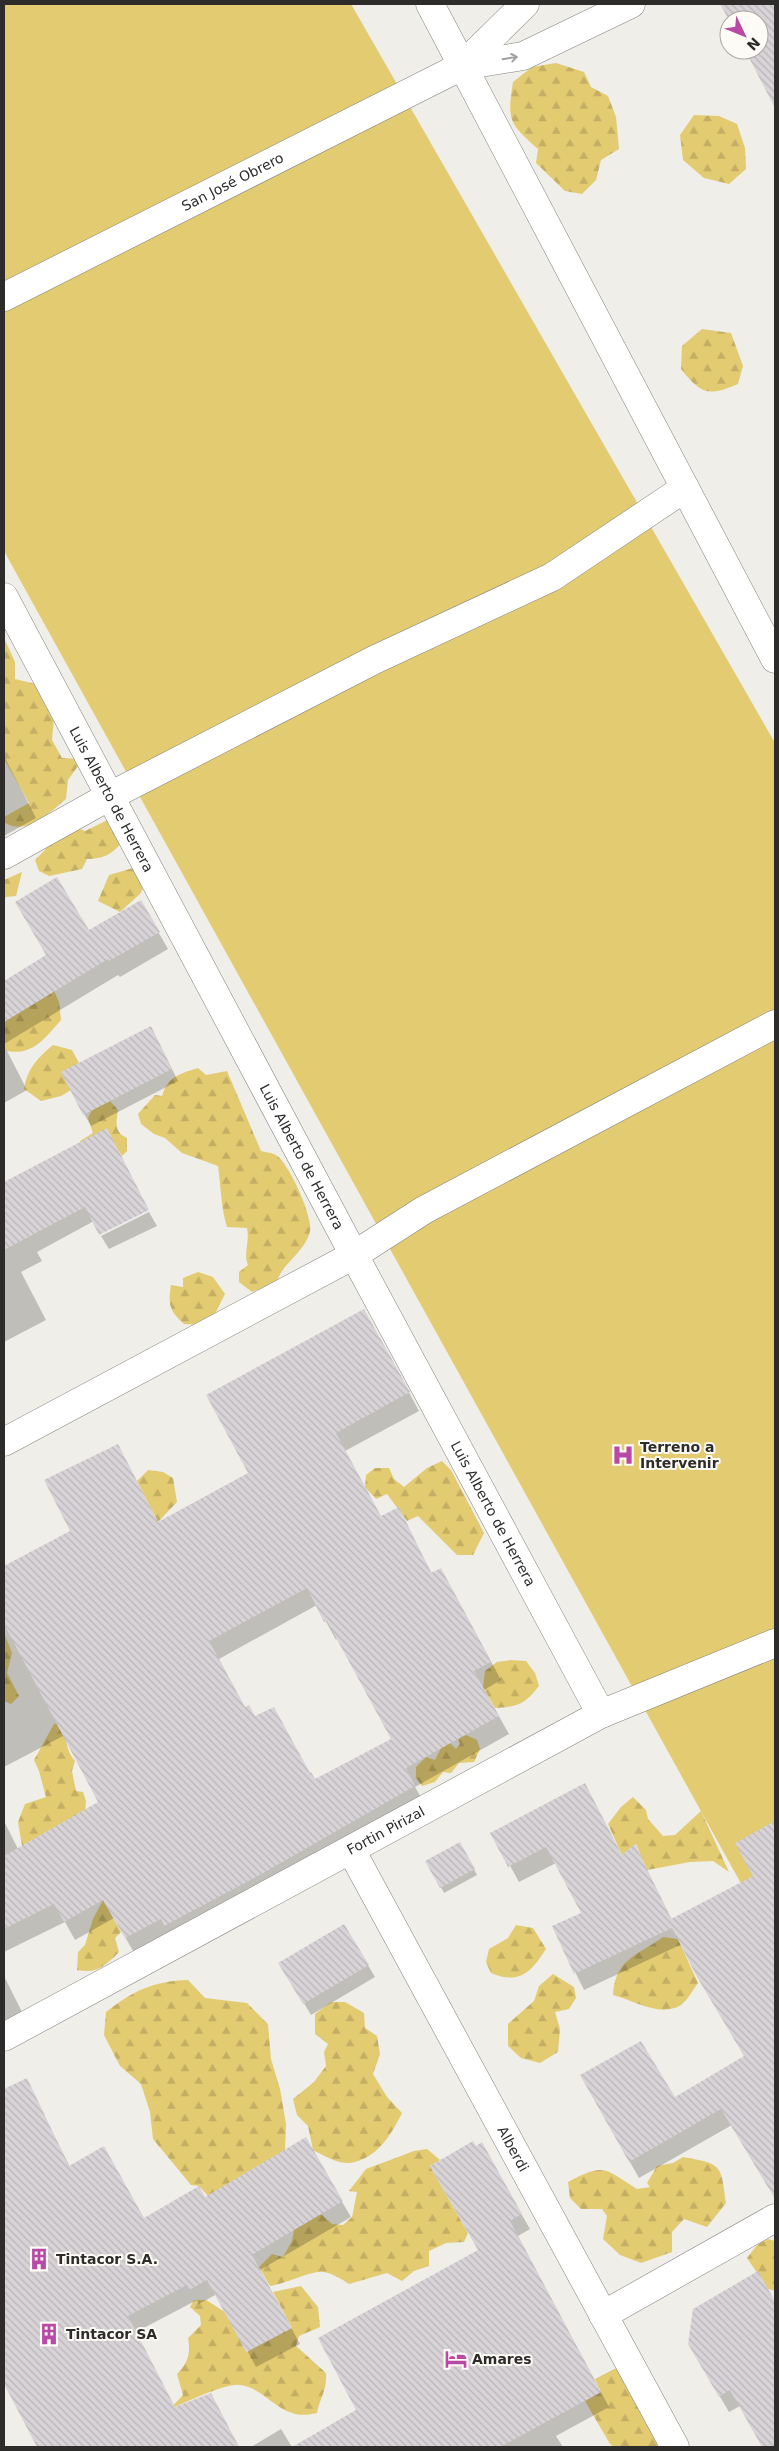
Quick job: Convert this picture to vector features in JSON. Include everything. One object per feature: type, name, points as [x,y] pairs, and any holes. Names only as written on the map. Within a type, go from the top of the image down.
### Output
[{"type":"street","points":[[430,4],[775,659]]},
{"type":"street","name":"San José Obrero","points":[[462,66],[525,4]]},
{"type":"street","name":"San José Obrero","points":[[4,297],[462,66],[523,56],[631,4]]},
{"type":"street","points":[[4,855],[110,796],[374,660],[552,577],[685,488]]},
{"type":"street","name":"Luis Alberto de Herrera","points":[[4,597],[601,1714]]},
{"type":"street","points":[[4,1442],[354,1255],[424,1210],[775,1024]]},
{"type":"street","name":"Fortin Pirizal","points":[[4,2037],[601,1714],[775,1643]]},
{"type":"street","name":"Alberdi","points":[[351,1850],[675,2447]]},
{"type":"street","points":[[603,2314],[775,2218]]},
{"type":"green space","points":[[4,4],[351,4],[775,743],[775,1945],[4,551]]},
{"type":"green space","points":[[556,63],[584,72],[591,87],[608,96],[616,117],[619,149],[601,160],[596,180],[582,194],[565,191],[536,163],[538,149],[521,133],[512,120],[510,105],[513,82],[532,67]]},
{"type":"green space","points":[[694,115],[719,116],[737,124],[745,148],[746,169],[729,184],[704,178],[683,160],[680,135]]},
{"type":"green space","points":[[702,329],[731,333],[743,366],[738,384],[719,391],[706,391],[694,384],[681,369],[682,346]]},
{"type":"green space","points":[[4,638],[15,662],[15,679],[44,686],[55,706],[52,740],[62,758],[83,759],[68,780],[66,799],[37,821],[21,827],[12,826],[4,822],[4,817],[29,803],[4,759]]},
{"type":"green space","points":[[114,817],[125,839],[113,851],[99,858],[87,859],[82,869],[49,876],[39,871],[35,860],[45,850],[52,836],[71,825],[85,831]]},
{"type":"green space","points":[[140,866],[146,883],[140,894],[120,912],[98,901],[109,875]]},
{"type":"green space","points":[[22,872],[16,896],[6,897],[4,901],[4,880]]},
{"type":"green space","points":[[54,991],[59,1002],[61,1020],[38,1044],[24,1051],[7,1051],[4,1045],[4,1022]]},
{"type":"green space","points":[[53,1045],[72,1050],[79,1063],[71,1090],[61,1096],[41,1101],[24,1089],[25,1082],[34,1064]]},
{"type":"green space","points":[[198,1068],[206,1075],[227,1071],[261,1151],[275,1154],[287,1168],[308,1214],[310,1231],[303,1246],[283,1270],[277,1282],[252,1292],[239,1282],[239,1272],[248,1265],[246,1256],[247,1228],[227,1227],[222,1205],[218,1166],[182,1153],[165,1138],[154,1134],[141,1124],[138,1114],[155,1095],[162,1096],[171,1080],[180,1074]]},
{"type":"green space","points":[[110,1101],[118,1110],[117,1127],[120,1133],[127,1138],[127,1151],[122,1156],[119,1151],[99,1161],[81,1150],[80,1141],[93,1133],[88,1118],[92,1110]]},
{"type":"green space","points":[[198,1272],[213,1277],[225,1294],[216,1312],[202,1325],[184,1324],[175,1315],[171,1307],[171,1285],[183,1287],[183,1278]]},
{"type":"green space","points":[[442,1461],[451,1470],[484,1533],[473,1555],[457,1555],[418,1516],[407,1521],[387,1494],[376,1499],[365,1487],[366,1475],[375,1468],[389,1468],[394,1479],[404,1487],[427,1468]]},
{"type":"green space","points":[[148,1470],[163,1472],[173,1478],[177,1502],[158,1522],[137,1481]]},
{"type":"green space","points":[[4,1633],[12,1653],[7,1673],[19,1696],[11,1704],[4,1701]]},
{"type":"green space","points":[[511,1660],[526,1661],[535,1673],[539,1686],[525,1701],[510,1707],[495,1708],[483,1687],[485,1671],[497,1662]]},
{"type":"green space","points":[[61,1723],[68,1748],[75,1761],[72,1771],[76,1791],[83,1792],[86,1801],[85,1810],[22,1846],[18,1822],[25,1804],[46,1797],[34,1760],[54,1724]]},
{"type":"green space","points":[[466,1735],[477,1740],[480,1749],[474,1762],[459,1763],[451,1773],[443,1772],[435,1782],[422,1786],[416,1778],[416,1767],[426,1757],[435,1760],[441,1748],[450,1743],[456,1749],[460,1744],[458,1739]]},
{"type":"green space","points":[[633,1797],[646,1810],[648,1819],[663,1836],[675,1835],[701,1811],[729,1872],[713,1861],[690,1862],[647,1870],[636,1844],[622,1855],[608,1824],[621,1807]]},
{"type":"green space","points":[[103,1900],[121,1932],[115,1938],[119,1952],[100,1968],[90,1971],[77,1970],[78,1952],[85,1945],[93,1919]]},
{"type":"green space","points":[[516,1925],[533,1928],[546,1949],[530,1970],[524,1974],[510,1978],[491,1973],[486,1962],[489,1949],[508,1938]]},
{"type":"green space","points":[[663,1937],[678,1939],[698,1983],[686,2000],[673,2009],[664,2010],[647,2007],[613,1995],[618,1973],[623,1966],[636,1954]]},
{"type":"green space","points":[[553,1974],[574,1987],[576,1998],[569,2009],[555,2012],[560,2029],[558,2052],[540,2063],[521,2058],[508,2046],[508,2024],[534,2001],[539,1986]]},
{"type":"green space","points":[[188,1980],[205,1998],[247,2003],[268,2024],[271,2059],[280,2089],[286,2124],[285,2150],[208,2196],[199,2186],[191,2185],[153,2139],[150,2112],[141,2084],[120,2066],[104,2035],[106,2012],[125,1998],[144,1988],[164,1982]]},
{"type":"green space","points":[[331,2002],[345,2002],[364,2013],[365,2028],[377,2036],[380,2054],[373,2074],[387,2097],[402,2113],[382,2145],[368,2157],[350,2163],[335,2161],[313,2150],[308,2126],[297,2115],[293,2099],[314,2082],[326,2066],[324,2052],[328,2044],[315,2034],[315,2014]]},
{"type":"green space","points":[[427,2149],[440,2160],[430,2166],[468,2233],[464,2242],[446,2243],[429,2251],[429,2266],[414,2271],[402,2281],[387,2273],[349,2284],[330,2274],[319,2272],[270,2286],[259,2267],[272,2254],[283,2257],[292,2241],[294,2230],[321,2214],[332,2224],[343,2225],[352,2217],[357,2192],[349,2191],[366,2169],[414,2151]]},
{"type":"green space","points":[[683,2157],[712,2164],[717,2168],[723,2180],[726,2203],[707,2227],[684,2219],[672,2232],[672,2252],[641,2263],[620,2255],[603,2239],[607,2216],[602,2209],[581,2209],[570,2198],[568,2182],[590,2172],[604,2170],[637,2189],[650,2187],[647,2183],[657,2166],[673,2163]]},
{"type":"green space","points":[[768,2239],[775,2241],[775,2291],[768,2289],[747,2258],[758,2244]]},
{"type":"green space","points":[[301,2286],[318,2307],[320,2327],[299,2336],[296,2346],[326,2373],[324,2389],[317,2413],[304,2415],[293,2413],[275,2404],[250,2387],[240,2385],[215,2390],[170,2409],[183,2395],[177,2374],[188,2358],[188,2338],[201,2325],[200,2316],[190,2307],[194,2300],[206,2300],[225,2312],[247,2352],[292,2328],[273,2292]]},
{"type":"green space","points":[[620,2366],[665,2447],[614,2447],[610,2444],[585,2401],[601,2392],[595,2379]]},
{"type":"building","points":[[720,4],[775,4],[775,108],[750,60],[769,60],[769,10],[723,10]]},
{"type":"building","points":[[57,877],[89,930],[141,900],[160,932],[109,961],[108,959],[4,1022],[4,981],[46,955],[15,902]]},
{"type":"building","points":[[151,1026],[172,1069],[83,1115],[61,1072]]},
{"type":"building","points":[[107,1128],[149,1210],[99,1235],[85,1207],[4,1250],[4,1182]]},
{"type":"building","points":[[364,1309],[410,1392],[336,1433],[381,1516],[399,1507],[431,1573],[441,1568],[491,1662],[474,1671],[499,1716],[406,1768],[415,1786],[258,1876],[164,1926],[161,1919],[125,1938],[103,1900],[64,1922],[54,1904],[4,1929],[4,1856],[98,1802],[4,1624],[4,1566],[70,1531],[44,1480],[118,1444],[158,1522],[248,1473],[206,1395]],"holes":[[[307,1588],[324,1622],[327,1621],[391,1739],[315,1779],[274,1707],[255,1716],[249,1705],[245,1707],[209,1641]]]},
{"type":"building","points":[[585,1783],[622,1855],[635,1844],[671,1919],[753,1876],[735,1843],[775,1821],[775,2199],[721,2109],[629,2162],[580,2075],[641,2041],[675,2097],[744,2056],[697,1977],[672,1928],[574,1974],[552,1926],[581,1913],[546,1847],[508,1867],[490,1833]]},
{"type":"building","points":[[460,1842],[475,1869],[440,1888],[425,1861]]},
{"type":"building","points":[[344,1924],[369,1965],[303,2004],[278,1963]]},
{"type":"building","points":[[27,2078],[69,2166],[104,2146],[144,2218],[199,2186],[205,2197],[306,2137],[343,2201],[252,2255],[292,2328],[246,2352],[207,2280],[189,2290],[187,2285],[128,2316],[175,2407],[211,2393],[239,2447],[37,2447],[4,2384],[4,2089]]},
{"type":"building","name":"Amares","points":[[473,2141],[476,2146],[482,2142],[522,2214],[510,2221],[601,2392],[500,2447],[292,2447],[356,2410],[318,2338],[478,2250],[430,2166]]},
{"type":"building","points":[[758,2271],[775,2301],[775,2447],[762,2447],[730,2390],[719,2397],[688,2344],[693,2309]]},
{"type":"place","name":"Terreno a Intervenir","points":[[623,1455]]},
{"type":"place","name":"Tintacor S.A.","points":[[39,2259]]},
{"type":"place","name":"Tintacor SA","points":[[49,2334]]},
{"type":"place","name":"Amares","points":[[456,2359]]}]
